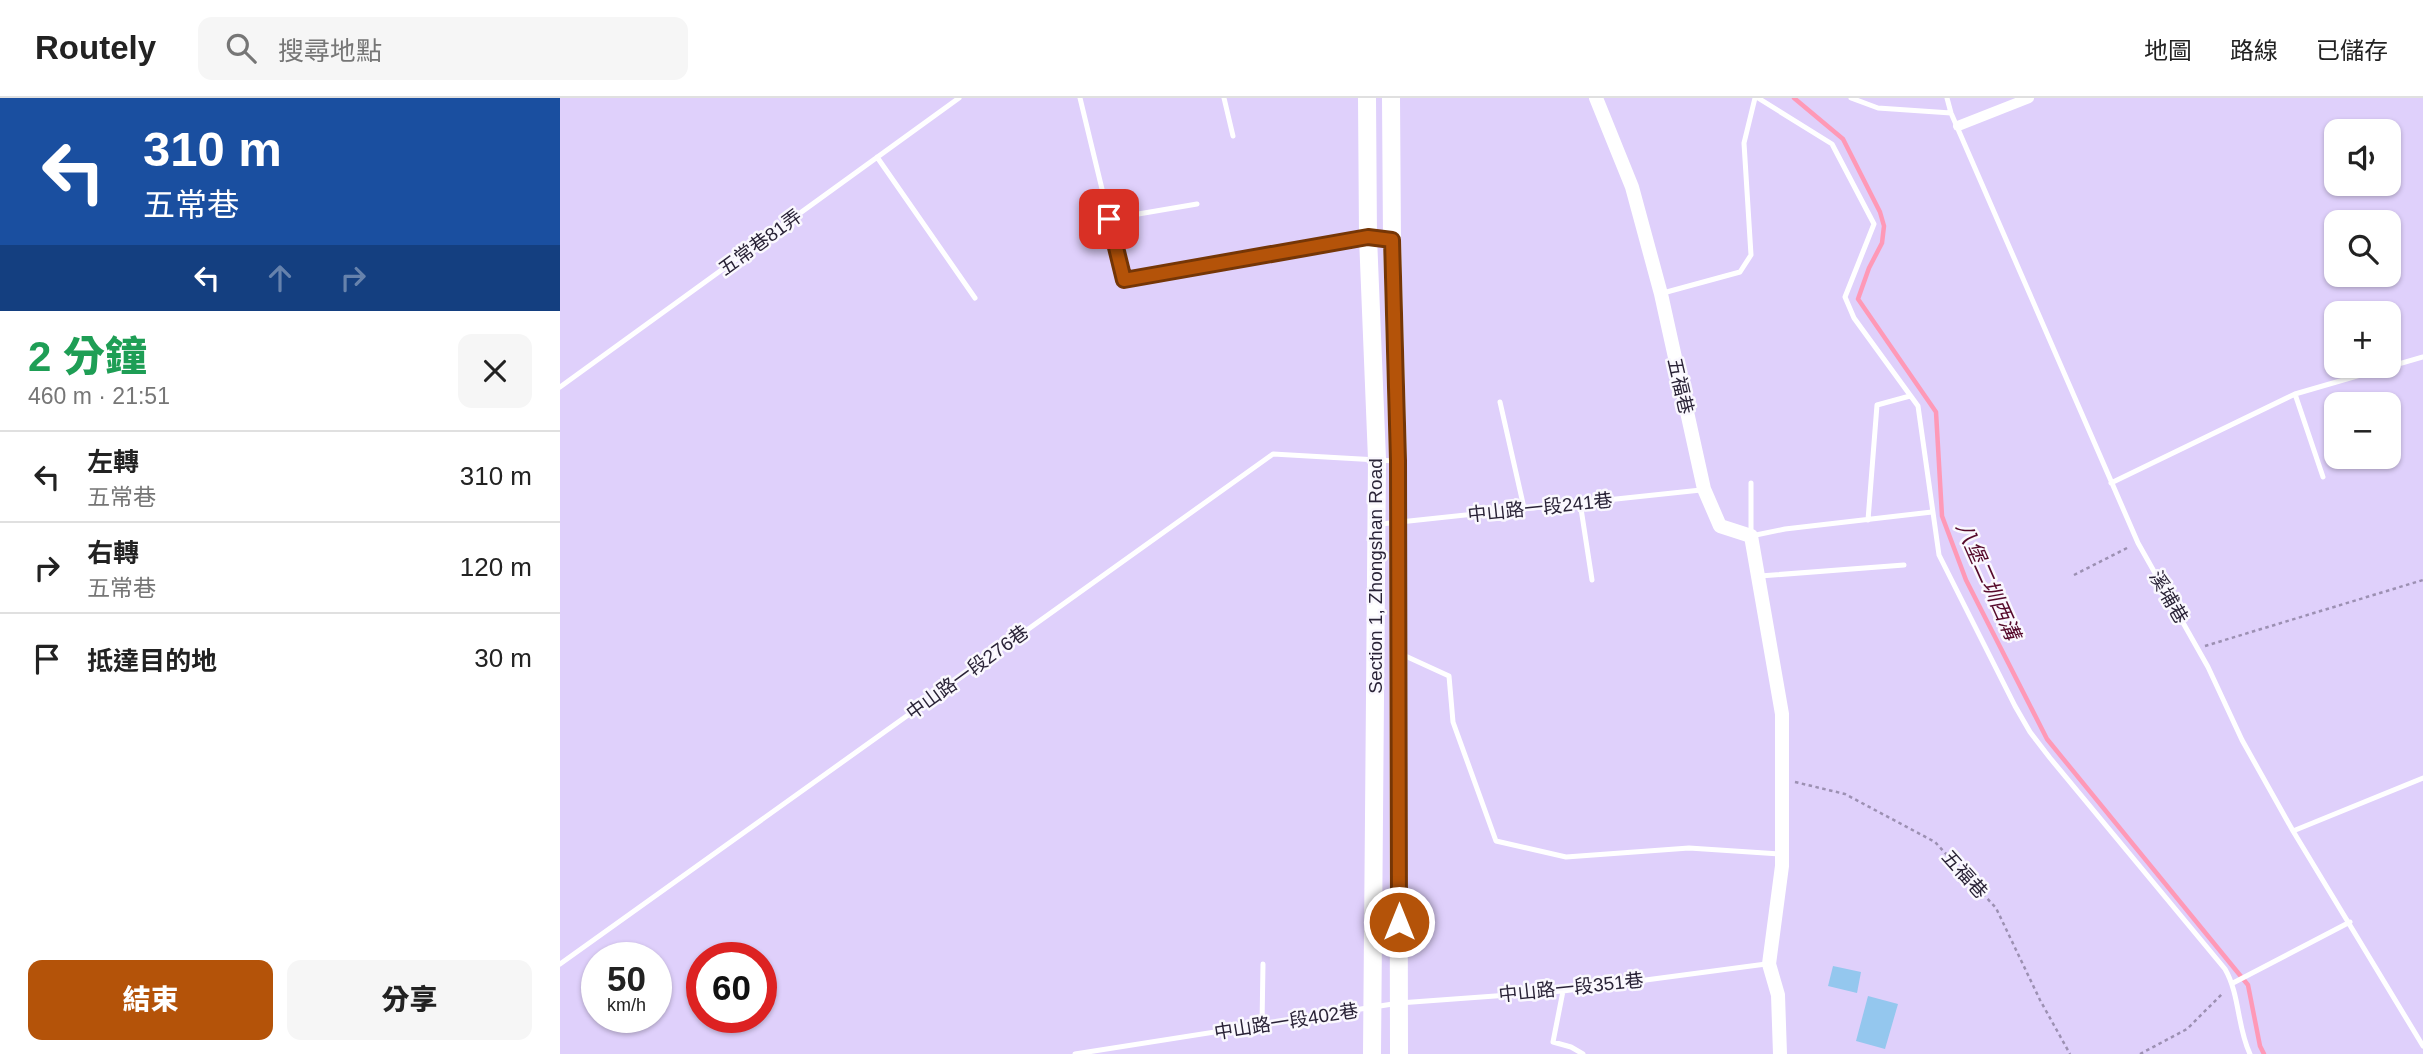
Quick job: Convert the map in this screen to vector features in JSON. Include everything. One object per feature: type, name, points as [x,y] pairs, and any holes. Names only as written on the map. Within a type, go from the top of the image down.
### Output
[{"type":"main road","name":"Section 1, Zhongshan Road","points":[[1367,98],[1368,237],[1377,459],[1372,1054]]},
{"type":"main road","name":"Section 1, Zhongshan Road","points":[[1391,98],[1398,461],[1399,1054]]},
{"type":"street","name":"五福巷","points":[[1596,98],[1632,187],[1661,294],[1704,489],[1720,526],[1751,536]]},
{"type":"street","points":[[1958,127],[2029,98]]},
{"type":"street","points":[[1751,536],[1782,714],[1782,855],[1769,964],[1778,995],[1780,1054]]},
{"type":"lane","name":"五常巷81弄","points":[[560,387],[959,98]]},
{"type":"lane","points":[[1080,98],[1124,280],[1368,237],[1392,240]]},
{"type":"lane","points":[[1224,98],[1233,136]]},
{"type":"lane","points":[[1661,294],[1740,272],[1751,254],[1744,143],[1757,98],[1832,144],[1874,224],[1845,297],[1854,318],[1918,406],[1939,555],[2030,732],[2225,969],[2233,983],[2244,1041],[2250,1054]]},
{"type":"lane","points":[[1851,98],[1878,108],[1951,113]]},
{"type":"lane","name":"溪埔巷","points":[[1947,98],[1951,113],[2138,543],[2208,667],[2242,740],[2293,831],[2423,1046]]},
{"type":"lane","points":[[877,157],[975,298]]},
{"type":"lane","points":[[1109,219],[1197,204]]},
{"type":"lane","points":[[2111,483],[2295,394],[2423,358]]},
{"type":"lane","points":[[2295,394],[2323,477]]},
{"type":"lane","points":[[1868,520],[1877,405],[1910,396]]},
{"type":"lane","points":[[1500,402],[1524,508]]},
{"type":"lane","name":"中山路一段276巷","points":[[560,964],[1273,454],[1398,461]]},
{"type":"lane","points":[[1751,483],[1751,536],[1785,529],[1932,512]]},
{"type":"lane","name":"中山路一段241巷","points":[[1375,525],[1704,489]]},
{"type":"lane","points":[[1580,502],[1592,580]]},
{"type":"lane","points":[[1757,577],[1903,565]]},
{"type":"lane","points":[[1398,652],[1449,676],[1453,722],[1496,841],[1566,857],[1689,848],[1782,855]]},
{"type":"lane","points":[[2293,831],[2423,778]]},
{"type":"lane","points":[[2233,983],[2350,922]]},
{"type":"lane","points":[[1262,1025],[1263,964]]},
{"type":"lane","name":"中山路一段351巷","points":[[1372,1007],[1563,990],[1769,964]]},
{"type":"lane","points":[[1563,990],[1553,1042],[1583,1054]]},
{"type":"lane","name":"中山路一段402巷","points":[[1074,1054],[1372,1007]]},
{"type":"lane","points":[[1127,1054],[1132,1045]]},
{"type":"path","points":[[2074,575],[2138,543]]},
{"type":"path","points":[[2196,649],[2423,580]]},
{"type":"path","name":"五福巷","points":[[1782,779],[1844,794],[1936,842],[1996,908],[2040,1000],[2070,1054]]},
{"type":"path","points":[[2140,1054],[2187,1029],[2233,983]]},
{"type":"building","points":[[1833,966],[1861,972],[1857,993],[1828,986]]},
{"type":"building","points":[[1868,996],[1898,1004],[1885,1049],[1856,1041]]},
{"type":"waterway","name":"八堡二圳西溝","points":[[1794,98],[1843,139],[1880,212],[1884,226],[1882,243],[1869,268],[1858,299],[1936,412],[1942,516],[1966,580],[2047,739],[2248,985],[2264,1054]]},
{"type":"route","points":[[1109,219],[1124,280],[1368,237],[1392,240],[1398,461],[1399,922]]}]
